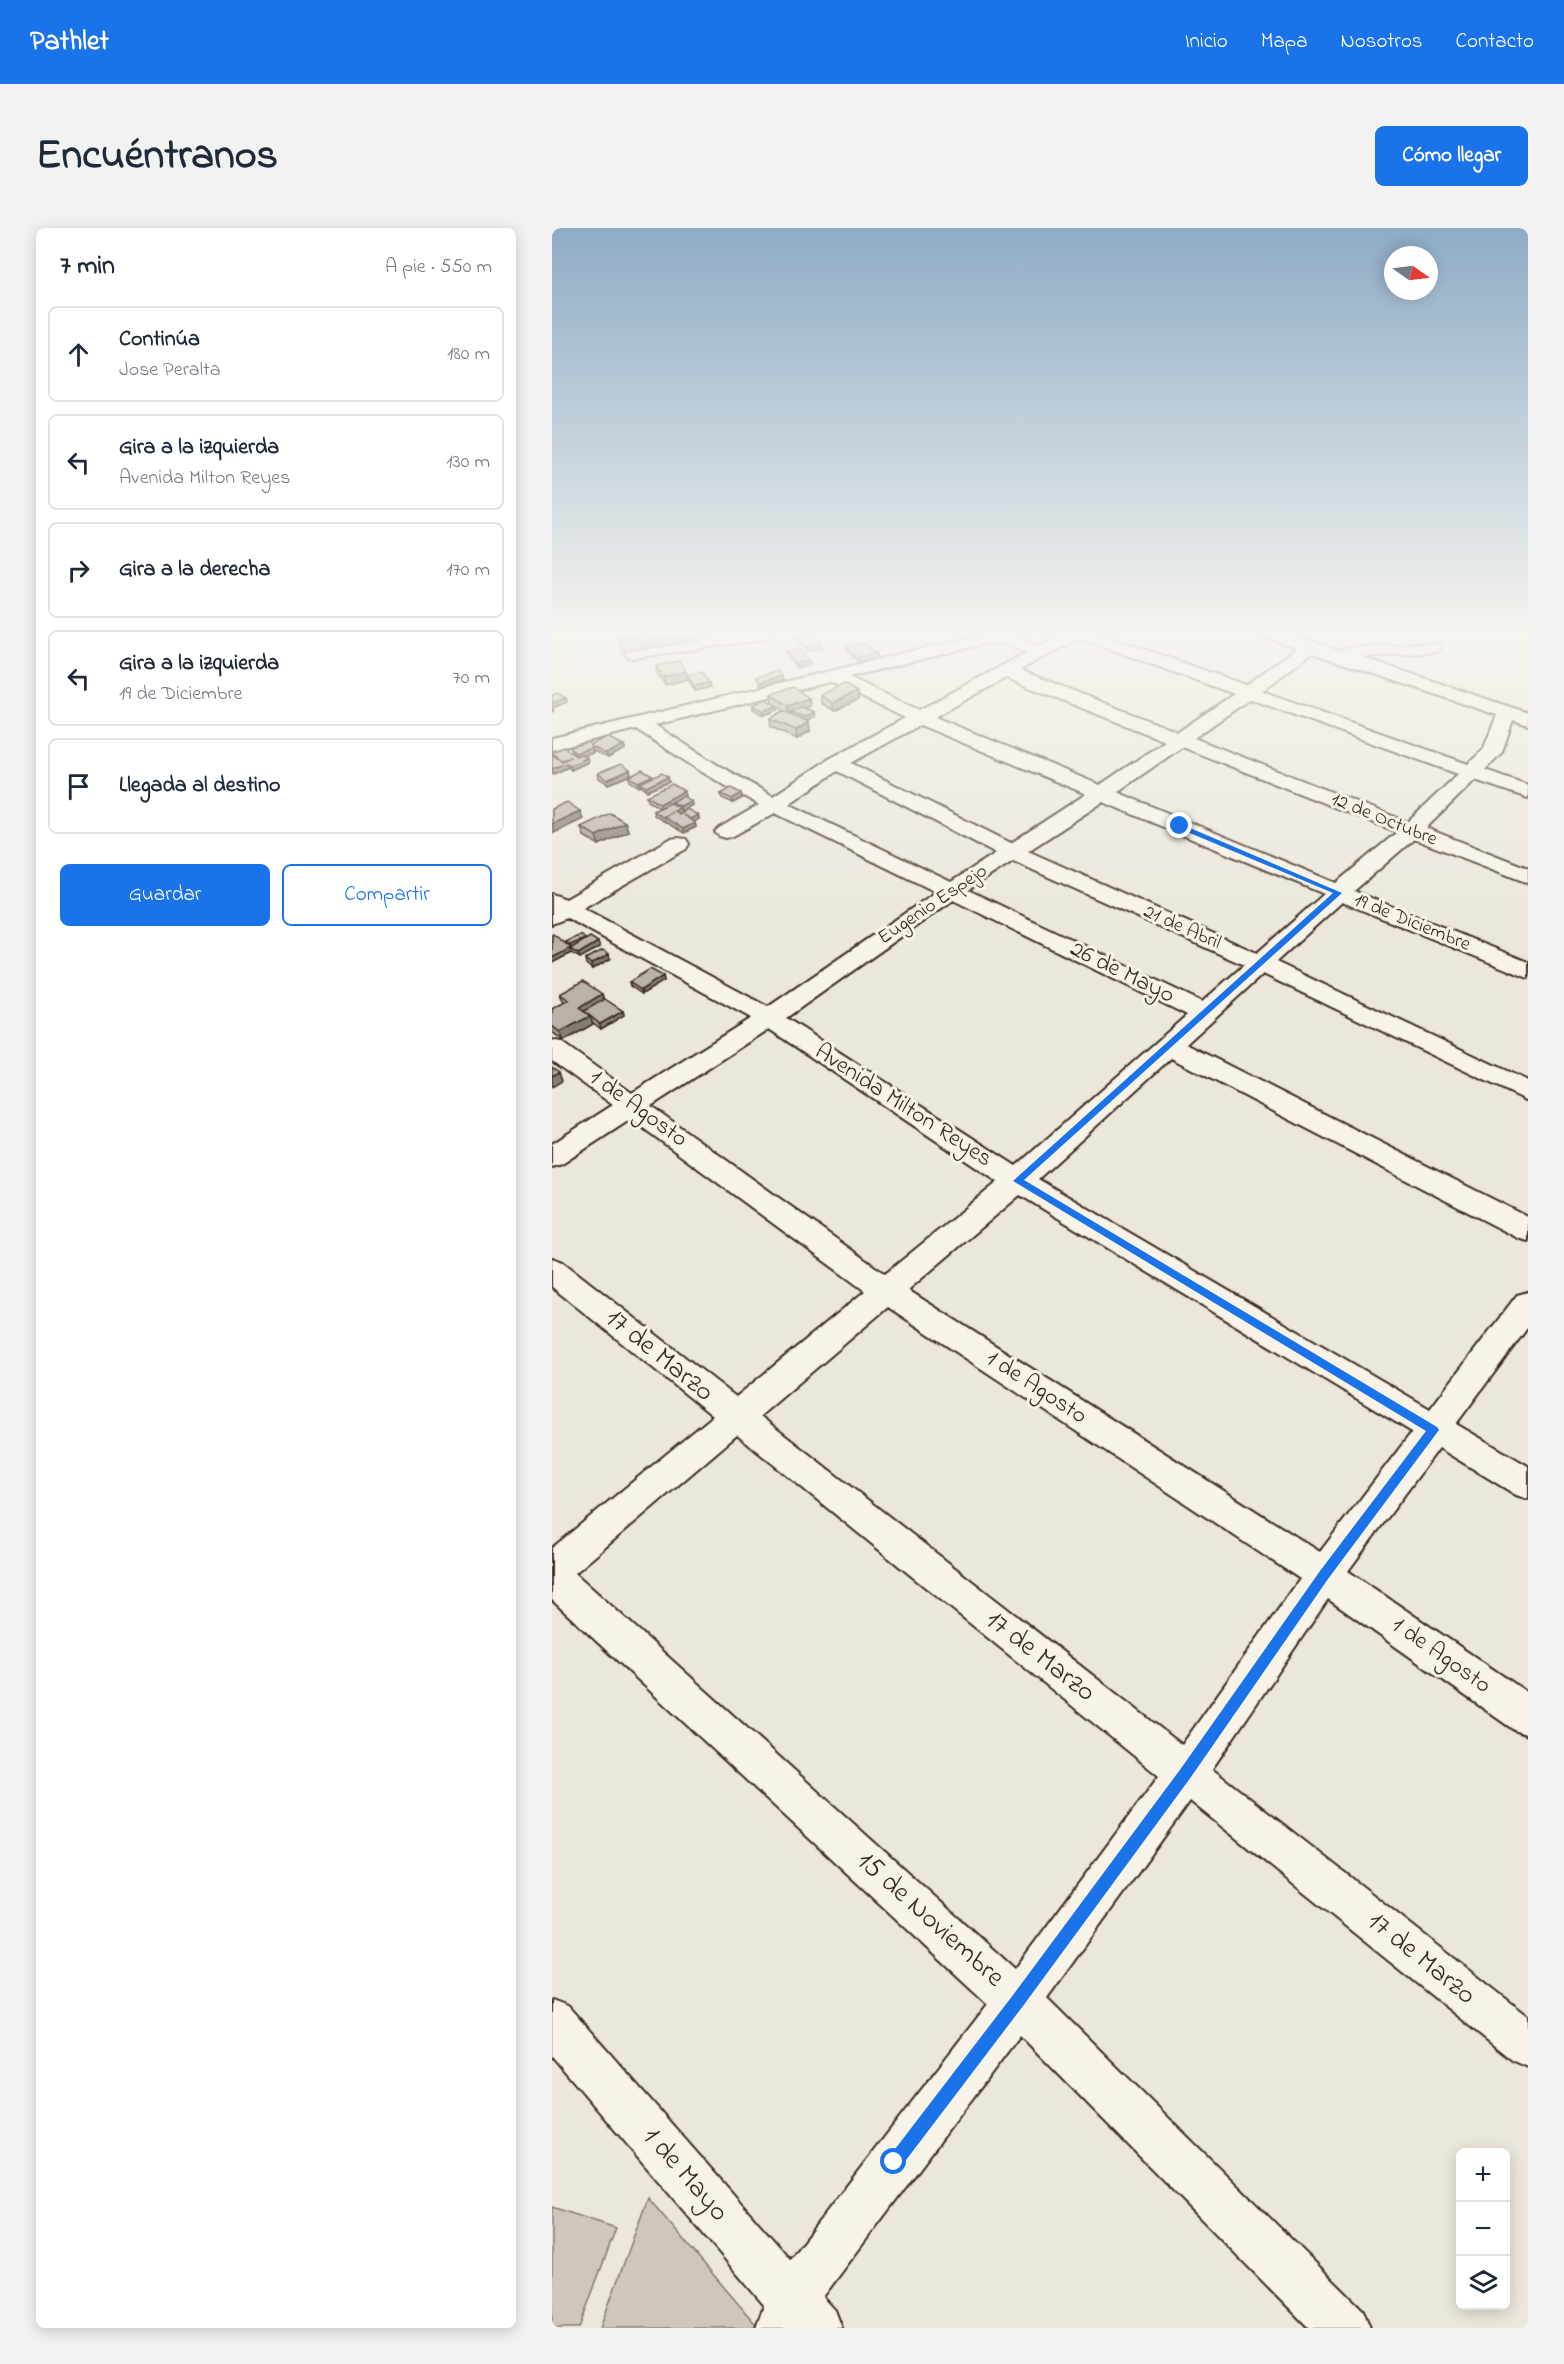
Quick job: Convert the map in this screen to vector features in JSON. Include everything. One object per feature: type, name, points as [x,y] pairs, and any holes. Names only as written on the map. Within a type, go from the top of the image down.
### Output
[{"type":"street","points":[[552,744],[619,729]]},
{"type":"street","name":"26 de Mayo","points":[[649,729],[709,768],[774,805],[1204,1013],[1169,1046],[1528,1230]]},
{"type":"street","points":[[726,832],[774,805],[836,763],[897,729]]},
{"type":"street","name":"19 de Diciembre","points":[[947,729],[1528,971]]},
{"type":"street","name":"12 de Octubre","points":[[1158,729],[1528,876]]},
{"type":"street","name":"Eugenio Espejo","points":[[552,1157],[769,1018],[952,891],[1101,794],[1194,729]]},
{"type":"street","points":[[1355,729],[1528,792]]},
{"type":"street","points":[[552,1570],[1018,1181],[1262,964],[1338,893],[1411,831],[1492,752],[1499,729]]},
{"type":"street","name":"21 de Abril","points":[[836,763],[1012,852],[1262,964],[1528,1092]]},
{"type":"street","points":[[556,909],[678,844]]},
{"type":"street","name":"Avenida Milton Reyes","points":[[556,909],[769,1018],[1018,1181],[1433,1430],[1528,1484]]},
{"type":"street","name":"1 de Agosto","points":[[552,1048],[886,1291],[1324,1575],[1528,1716]]},
{"type":"street","name":"17 de Marzo","points":[[552,1270],[1528,2044]]},
{"type":"street","points":[[796,2318],[1018,2001],[1187,1772],[1324,1575],[1528,1304]]},
{"type":"street","name":"15 de Noviembre","points":[[552,1576],[1018,2001],[1345,2328]]},
{"type":"street","name":"1 de Mayo","points":[[552,2022],[796,2318]]},
{"type":"shaded area","points":[[648,2198],[758,2327],[757,2328],[600,2328]]},
{"type":"shaded area","points":[[552,2207],[616,2228],[579,2328],[552,2328]]},
{"type":"building","points":[[607,737],[624,745],[606,754],[590,746],[592,748],[575,753],[570,747],[588,742],[590,745]]},
{"type":"building","points":[[564,747],[576,756],[580,754],[587,758],[552,769],[552,755],[562,761],[571,757],[562,760],[552,753]]},
{"type":"building","points":[[621,764],[630,770],[607,780],[598,773]]},
{"type":"building","points":[[642,770],[652,776],[638,782],[629,777]]},
{"type":"building","points":[[662,773],[668,777],[646,787],[640,783]]},
{"type":"building","points":[[672,784],[684,791],[660,804],[647,796]]},
{"type":"building","points":[[731,788],[741,793],[732,799],[721,794]]},
{"type":"building","points":[[683,796],[691,801],[680,806],[672,802]]},
{"type":"building","points":[[567,802],[580,811],[552,824],[552,809]]},
{"type":"building","points":[[671,803],[680,808],[674,811],[679,814],[687,809],[698,815],[690,819],[683,815],[695,823],[683,829],[663,817],[672,812],[662,817],[653,811]]},
{"type":"building","points":[[610,813],[625,822],[596,836],[581,827]]},
{"type":"building","points":[[552,935],[571,948],[552,958]]},
{"type":"building","points":[[581,935],[585,939],[570,945],[566,942]]},
{"type":"building","points":[[590,937],[598,942],[578,954],[570,949]]},
{"type":"building","points":[[603,950],[609,954],[591,964],[585,959]]},
{"type":"building","points":[[650,969],[663,976],[641,990],[629,982]]},
{"type":"building","points":[[583,981],[602,994],[579,1008],[590,1016],[560,1032],[552,1026],[552,1009],[569,1000],[560,994]]},
{"type":"building","points":[[605,999],[623,1011],[600,1024],[584,1011]]},
{"type":"building","points":[[552,1067],[559,1072],[552,1076]]},
{"type":"route","points":[[894,2162],[1018,2001],[1187,1772],[1324,1575],[1433,1430],[1018,1181],[1262,964],[1338,893],[1180,826]]}]
